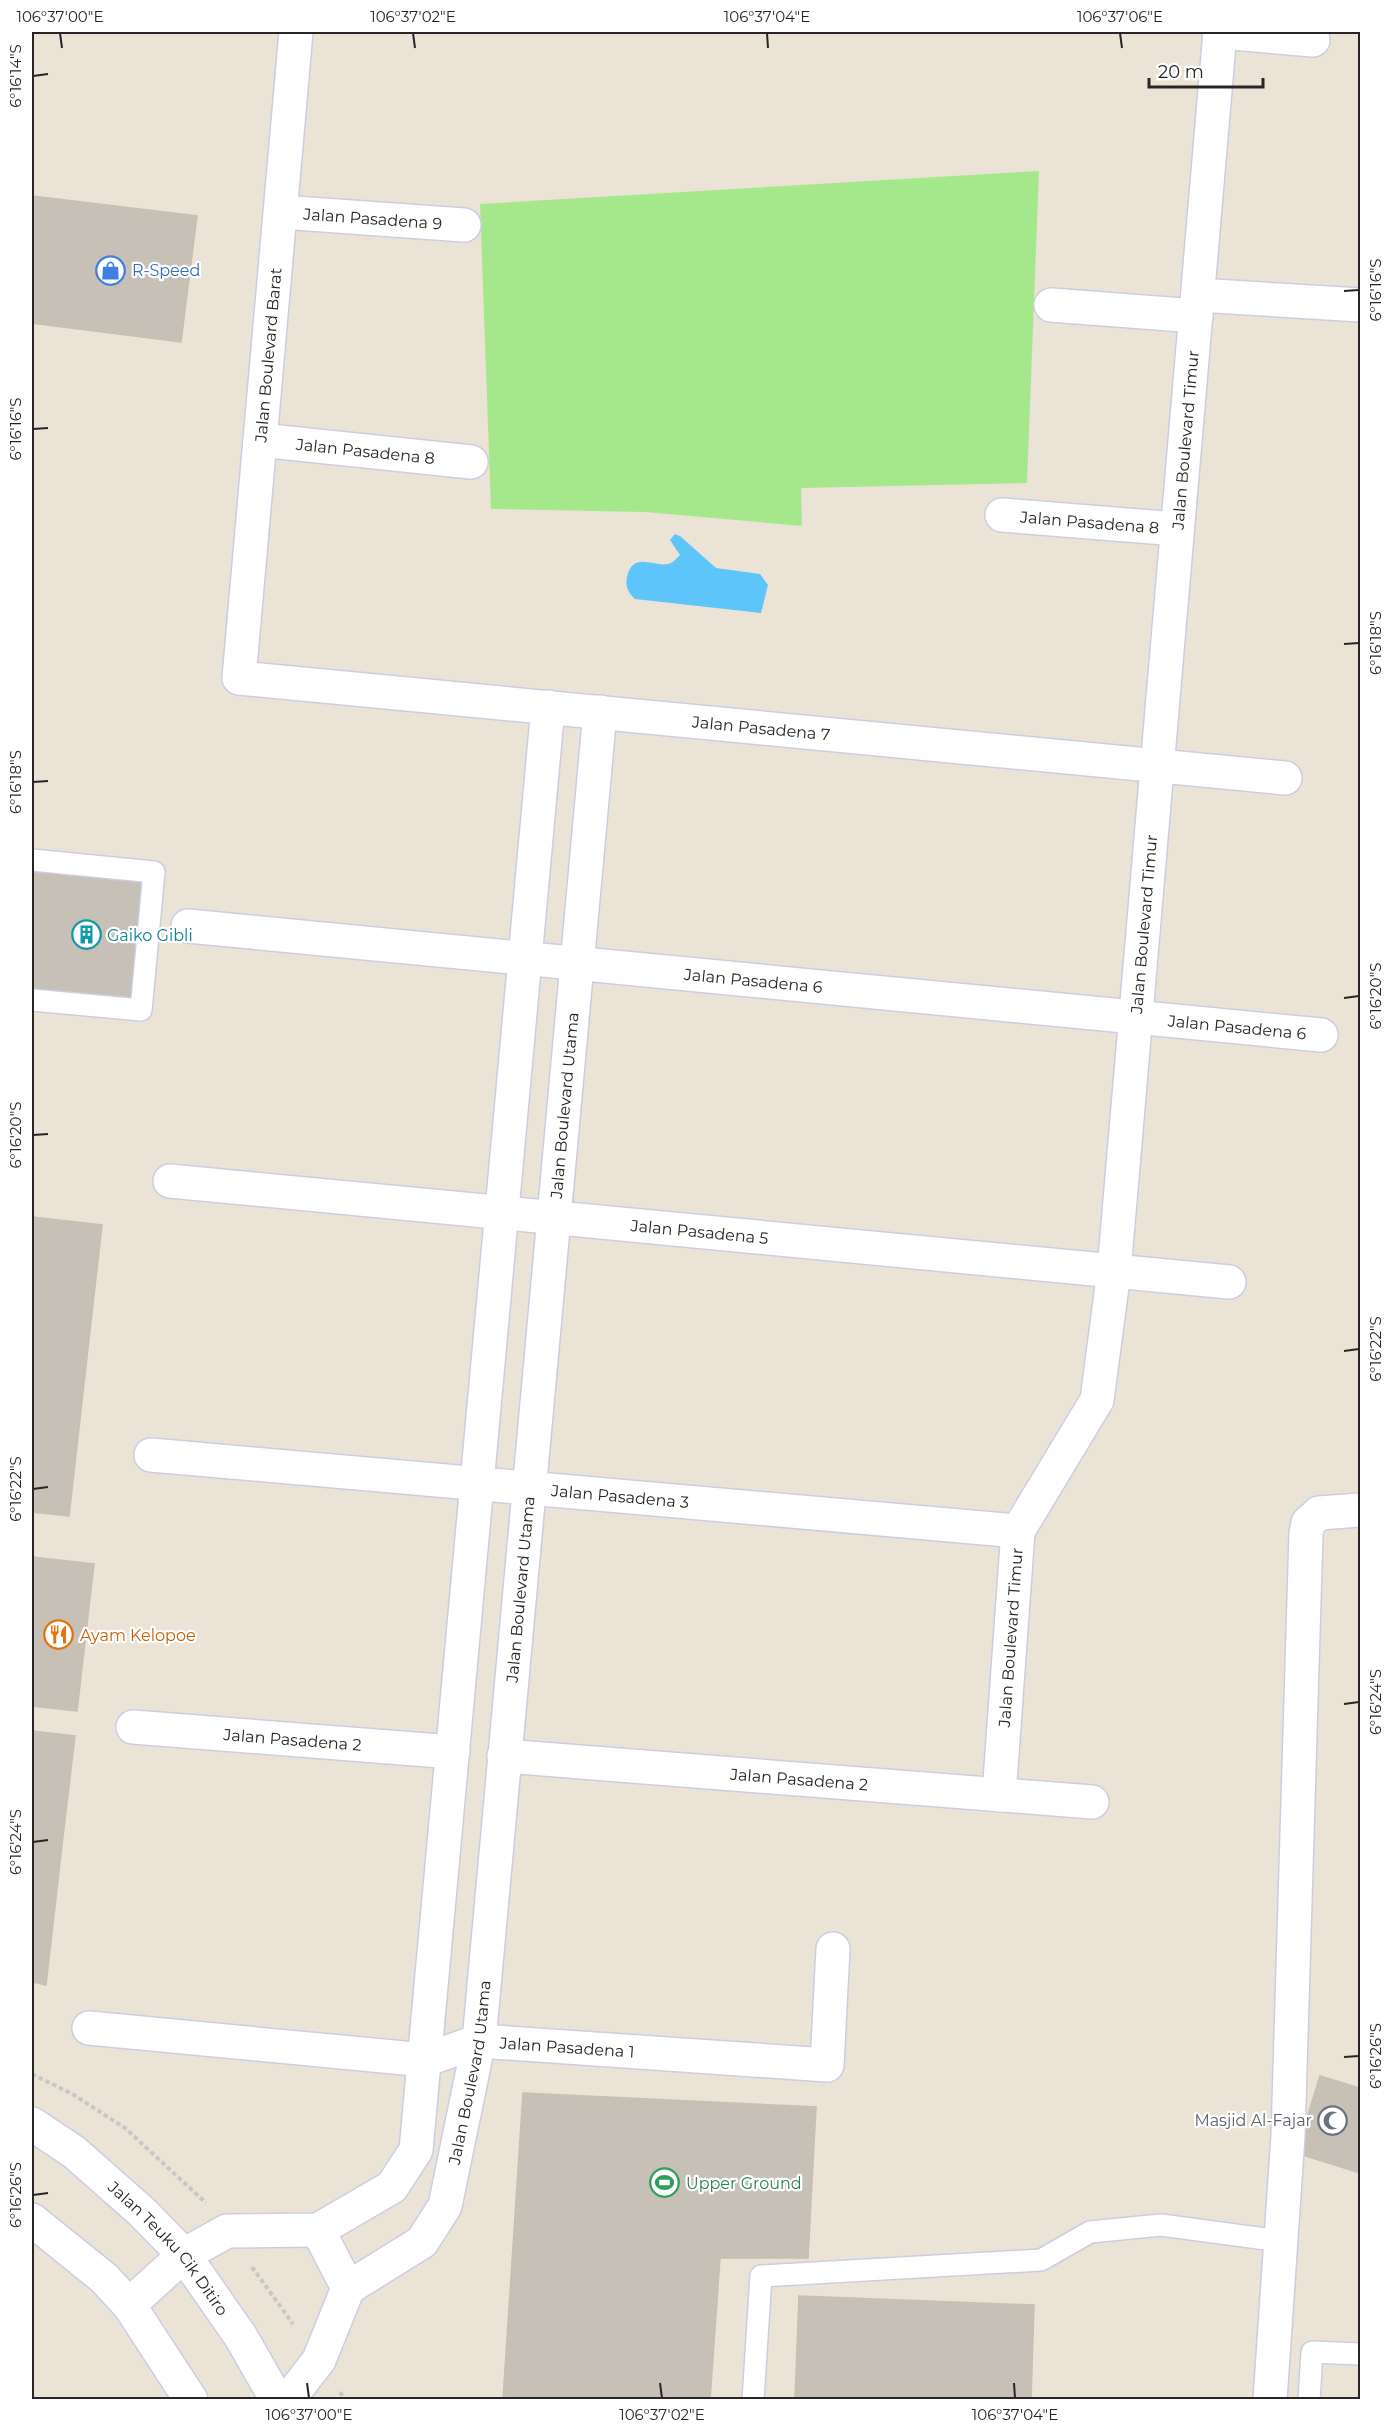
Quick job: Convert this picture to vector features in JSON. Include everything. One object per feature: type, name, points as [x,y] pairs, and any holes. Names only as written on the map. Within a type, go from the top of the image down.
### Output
[{"type":"street","name":"Jalan Boulevard Barat","points":[[239,678],[297,32]]},
{"type":"street","points":[[1219,32],[1313,40]]},
{"type":"street","name":"Jalan Boulevard Timur","points":[[999,1795],[1018,1531],[1097,1400],[1114,1271],[1219,32]]},
{"type":"street","name":"Jalan Pasadena 9","points":[[281,212],[464,225]]},
{"type":"street","points":[[1051,305],[1360,306]]},
{"type":"street","name":"Jalan Pasadena 8","points":[[260,440],[471,462]]},
{"type":"street","name":"Jalan Pasadena 8","points":[[1002,515],[1177,529]]},
{"type":"street","name":"Jalan Pasadena 7","points":[[239,678],[1285,778]]},
{"type":"street","points":[[129,2305],[184,2255],[227,2231],[318,2230],[392,2187],[416,2150],[548,707]]},
{"type":"street","name":"Jalan Boulevard Utama","points":[[348,2288],[422,2242],[445,2206],[479,2041],[600,712]]},
{"type":"street","name":"Jalan Pasadena 6","points":[[188,926],[1321,1035]]},
{"type":"street","name":"Jalan Pasadena 5","points":[[170,1181],[1229,1282]]},
{"type":"street","name":"Jalan Pasadena 3","points":[[151,1455],[1018,1531]]},
{"type":"street","points":[[1270,2400],[1288,2136],[1306,1533],[1308,1523],[1319,1513],[1360,1510]]},
{"type":"street","name":"Jalan Pasadena 2","points":[[133,1727],[453,1752]]},
{"type":"street","name":"Jalan Pasadena 2","points":[[504,1756],[1092,1802]]},
{"type":"street","name":"Jalan Pasadena 1","points":[[89,2028],[425,2060],[479,2041],[826,2065],[834,1949]]},
{"type":"street","name":"Jalan Teuku Cik Ditiro","points":[[32,2124],[74,2152],[142,2212],[184,2255],[241,2337],[277,2400]]},
{"type":"street","points":[[32,2220],[104,2278],[129,2305],[191,2400]]},
{"type":"street","points":[[288,2400],[320,2360],[348,2288],[318,2230]]},
{"type":"lane","points":[[32,860],[154,872],[141,1010],[32,1000]]},
{"type":"lane","points":[[753,2400],[761,2276],[1041,2260],[1090,2232],[1161,2225],[1281,2241]]},
{"type":"lane","points":[[1309,2400],[1312,2352],[1360,2354]]},
{"type":"green space","points":[[1039,171],[1027,483],[801,488],[802,526],[645,512],[491,509],[480,204]]},
{"type":"water","points":[[675,534],[716,568],[760,574],[768,585],[761,613],[635,599],[627,587],[630,569],[639,562],[668,564],[673,562],[680,555],[670,540]]},
{"type":"building","name":"R-Speed","points":[[32,196],[197,216],[181,342],[32,323]]},
{"type":"building","name":"Gaiko Gibli","points":[[32,868],[145,880],[133,1000],[32,990]]},
{"type":"building","points":[[32,1217],[102,1225],[69,1516],[32,1512]]},
{"type":"building","name":"Ayam Kelopoe","points":[[32,1557],[94,1564],[77,1711],[32,1706]]},
{"type":"building","points":[[32,1731],[75,1736],[62,1845],[32,1841]]},
{"type":"building","points":[[32,1841],[62,1845],[46,1985],[32,1982]]},
{"type":"building","name":"Masjid Al-Fajar","points":[[1320,2076],[1360,2088],[1360,2173],[1296,2153]]},
{"type":"building","name":"Upper Ground","points":[[523,2093],[816,2107],[808,2258],[720,2258],[710,2400],[503,2400]]},
{"type":"building","points":[[799,2296],[1034,2305],[1031,2400],[795,2400]]},
{"type":"place","name":"R-Speed","points":[[111,270]]},
{"type":"place","name":"Gaiko Gibli","points":[[86,935]]},
{"type":"place","name":"Ayam Kelopoe","points":[[59,1635]]},
{"type":"place","name":"Masjid Al-Fajar","points":[[1333,2120]]},
{"type":"place","name":"Upper Ground","points":[[665,2183]]}]
